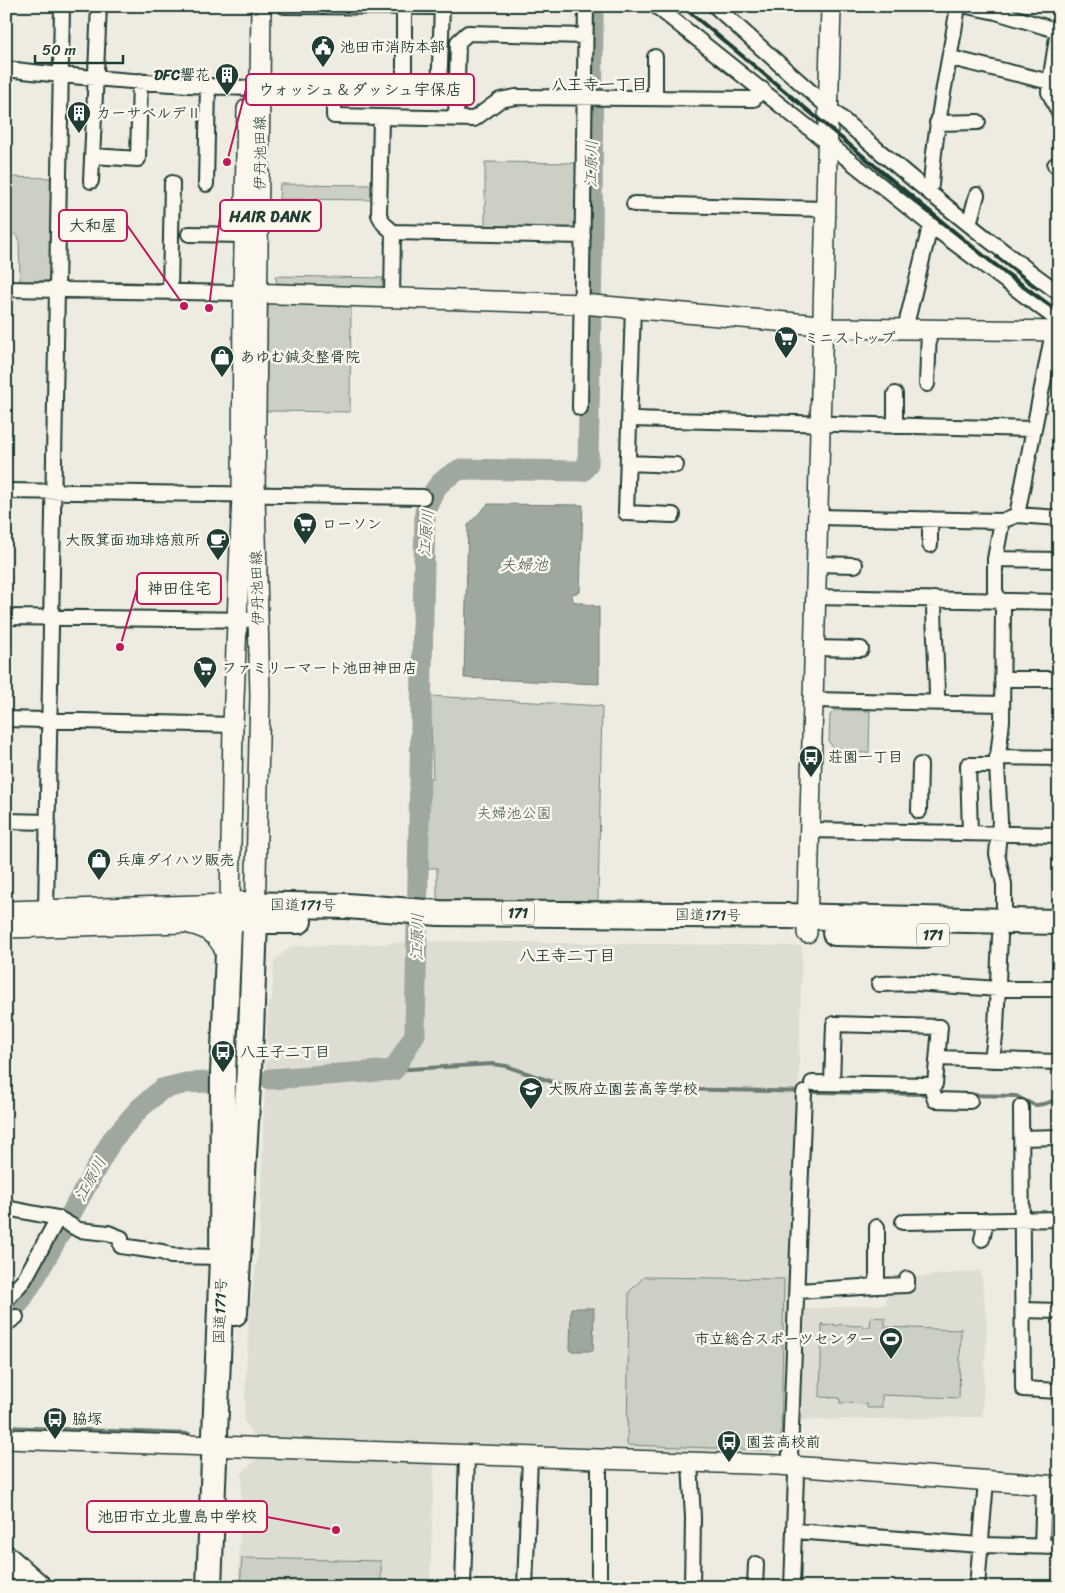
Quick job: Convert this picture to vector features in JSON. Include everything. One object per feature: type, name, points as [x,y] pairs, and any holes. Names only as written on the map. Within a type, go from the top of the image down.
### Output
[{"type":"highway","name":"国道171号","points":[[225,1587],[222,1446],[223,1073],[229,912],[347,906],[439,913],[1002,928],[1059,936]]},
{"type":"highway","name":"国道171号","points":[[209,1587],[222,1446],[251,1033],[255,912]]},
{"type":"highway","name":"国道171号","points":[[1002,928],[1059,922]]},
{"type":"highway","points":[[6,1558],[39,1587]]},
{"type":"highway","points":[[6,1576],[17,1587]]},
{"type":"street","points":[[46,910],[62,6]]},
{"type":"street","points":[[92,181],[99,6]]},
{"type":"street","name":"伊丹池田線","points":[[229,912],[236,620],[248,495],[254,89],[248,6]]},
{"type":"street","name":"伊丹池田線","points":[[250,293],[244,235],[261,6]]},
{"type":"street","points":[[6,69],[61,76],[254,89],[439,94],[442,6],[284,6]]},
{"type":"street","points":[[404,6],[404,93]]},
{"type":"street","points":[[580,408],[589,305],[582,236],[586,6]]},
{"type":"street","points":[[656,6],[827,140],[1057,328]]},
{"type":"street","points":[[715,6],[828,108],[969,224],[1059,293]]},
{"type":"street","points":[[807,924],[831,6]]},
{"type":"street","points":[[928,190],[931,185],[937,123],[951,58],[958,6]]},
{"type":"street","points":[[967,6],[996,12],[1058,31],[1049,92],[1059,113]]},
{"type":"street","points":[[456,119],[458,42],[468,33],[585,36]]},
{"type":"street","points":[[655,57],[655,98]]},
{"type":"street","points":[[951,58],[1050,82]]},
{"type":"street","points":[[93,156],[138,159],[140,81]]},
{"type":"street","points":[[206,184],[208,86]]},
{"type":"street","points":[[334,92],[334,116],[474,119],[500,100],[516,97],[584,96],[754,99],[762,90]]},
{"type":"street","points":[[381,117],[379,215],[384,224],[393,232],[582,236]]},
{"type":"street","points":[[937,123],[978,122]]},
{"type":"street","points":[[170,292],[172,183]]},
{"type":"street","points":[[969,224],[977,195]]},
{"type":"street","points":[[634,204],[826,209]]},
{"type":"street","points":[[905,329],[928,235],[933,227]]},
{"type":"street","points":[[392,298],[393,232]]},
{"type":"street","points":[[189,234],[244,235]]},
{"type":"street","points":[[9,287],[56,290],[250,293],[589,305],[822,326],[929,330],[1057,328]]},
{"type":"street","points":[[633,308],[626,513],[673,515]]},
{"type":"street","points":[[1017,515],[1057,328]]},
{"type":"street","points":[[927,384],[929,330]]},
{"type":"street","points":[[895,394],[895,426]]},
{"type":"street","points":[[630,419],[1034,429]]},
{"type":"street","points":[[628,463],[676,464]]},
{"type":"street","points":[[6,491],[423,497]]},
{"type":"street","name":"伊丹池田線","points":[[248,495],[258,620],[260,695],[255,912]]},
{"type":"street","points":[[818,517],[1002,521],[1017,515],[1059,518]]},
{"type":"street","points":[[930,519],[930,546]]},
{"type":"street","points":[[992,1060],[1004,884],[997,854],[1000,802],[997,761],[1002,704],[1003,609],[997,600],[995,559],[1002,521]]},
{"type":"street","points":[[995,559],[1059,560]]},
{"type":"street","points":[[816,564],[855,565]]},
{"type":"street","points":[[815,596],[1059,602]]},
{"type":"street","points":[[934,599],[933,646],[937,654],[937,702]]},
{"type":"street","points":[[6,617],[258,620]]},
{"type":"street","points":[[814,648],[861,649]]},
{"type":"street","points":[[1002,679],[1059,680]]},
{"type":"street","points":[[813,700],[1002,704]]},
{"type":"street","points":[[6,719],[233,725]]},
{"type":"street","points":[[970,833],[968,765],[997,761],[1059,758]]},
{"type":"street","points":[[919,822],[920,765]]},
{"type":"street","points":[[6,821],[48,822]]},
{"type":"street","points":[[810,830],[919,822],[970,833],[1059,835]]},
{"type":"street","points":[[6,911],[229,912]]},
{"type":"street","points":[[6,928],[189,924],[229,912]]},
{"type":"street","points":[[189,924],[204,928],[215,936],[225,950],[227,960]]},
{"type":"street","points":[[879,984],[915,983],[998,989],[1059,989]]},
{"type":"street","points":[[792,1587],[796,1475],[790,1454],[808,1088],[832,1083],[935,1084],[940,1027],[834,1024],[832,1083]]},
{"type":"street","points":[[938,1058],[1059,1062]]},
{"type":"street","points":[[931,1085],[935,1100],[970,1101]]},
{"type":"street","points":[[1021,1107],[1023,1389],[1059,1391]]},
{"type":"street","points":[[1021,1138],[1059,1137]]},
{"type":"street","points":[[6,1208],[58,1218],[79,1230],[108,1233],[121,1238],[120,1246],[162,1252],[171,1256],[222,1257]]},
{"type":"street","points":[[6,1300],[24,1280],[58,1218]]},
{"type":"street","points":[[903,1222],[1059,1219]]},
{"type":"street","points":[[982,1239],[986,1220]]},
{"type":"street","points":[[877,1227],[877,1286]]},
{"type":"street","points":[[798,1291],[907,1285],[907,1279]]},
{"type":"street","points":[[1023,1310],[1059,1311]]},
{"type":"street","points":[[6,1439],[792,1466],[1051,1486],[1042,1547]]},
{"type":"street","points":[[464,1587],[467,1455]]},
{"type":"street","points":[[525,1587],[530,1456]]},
{"type":"street","points":[[599,1459],[599,1587]]},
{"type":"street","points":[[690,1462],[693,1518],[692,1587]]},
{"type":"street","points":[[977,1587],[986,1481]]},
{"type":"street","points":[[794,1532],[980,1545],[1059,1547]]},
{"type":"street","points":[[755,1587],[756,1564]]},
{"type":"shaded area","name":"大阪府立園芸高等学校","points":[[420,941],[802,946],[795,1215],[784,1449],[779,1448],[776,1454],[254,1436],[244,1421],[249,1315],[259,1244],[268,1006],[272,999],[274,961],[292,946]]},
{"type":"shaded area","points":[[981,1271],[987,1323],[982,1417],[800,1420],[805,1309],[886,1304],[887,1290],[913,1290],[913,1277]]},
{"type":"shaded area","points":[[258,1458],[434,1464],[430,1587],[238,1587],[242,1473]]},
{"type":"green space","points":[[485,162],[577,163],[576,229],[485,228]]},
{"type":"green space","points":[[6,177],[55,178],[54,281],[20,281],[19,238],[6,228]]},
{"type":"green space","points":[[280,184],[374,185],[374,200],[279,199]]},
{"type":"green space","points":[[275,276],[383,278],[382,287],[277,283]]},
{"type":"green space","points":[[268,302],[351,303],[350,412],[266,411]]},
{"type":"green space","name":"夫婦池公園","points":[[430,696],[602,706],[598,901],[437,900],[437,868],[428,868],[429,778],[433,778]]},
{"type":"green space","points":[[835,710],[870,711],[869,753],[836,752],[829,742],[830,715]]},
{"type":"green space","points":[[644,1277],[784,1279],[781,1438],[770,1450],[627,1445],[629,1292]]},
{"type":"green space","name":"市立総合スポーツセンター","points":[[871,1317],[885,1318],[885,1327],[959,1330],[961,1328],[959,1398],[882,1395],[882,1408],[867,1408],[867,1404],[840,1403],[840,1398],[820,1397],[822,1323],[824,1326],[835,1324],[835,1326],[862,1325],[863,1327],[870,1327]]},
{"type":"green space","points":[[242,1558],[381,1561],[381,1587],[240,1587]]},
{"type":"water","name":"夫婦池","points":[[488,504],[583,505],[580,592],[572,594],[573,601],[599,607],[599,684],[464,678],[468,525]]},
{"type":"water","points":[[571,1308],[594,1308],[593,1351],[570,1351]]},
{"type":"waterway","name":"江原川","points":[[270,1079],[394,1070],[415,1034],[425,512],[434,491],[442,481],[461,469],[583,471],[588,464],[592,261],[593,6]]},
{"type":"waterway","points":[[38,283],[54,283]]},
{"type":"waterway","points":[[61,283],[104,283]]},
{"type":"waterway","points":[[116,283],[147,284]]},
{"type":"waterway","points":[[155,284],[164,284]]},
{"type":"waterway","points":[[394,1070],[492,1064],[506,1066],[567,1087],[1016,1096],[1028,1103],[1037,1105],[1059,1099]]},
{"type":"waterway","name":"江原川","points":[[6,1316],[20,1302],[35,1278],[112,1140],[139,1109],[162,1089],[186,1083],[207,1082]]},
{"type":"waterway","points":[[6,1427],[189,1434]]},
{"type":"railway","points":[[682,6],[1011,278],[1059,312]]},
{"type":"railway","points":[[997,257],[1037,288]]},
{"type":"place","name":"池田市消防本部","points":[[323,68]]},
{"type":"place","name":"DFC響花","points":[[227,96]]},
{"type":"place","name":"カーサベルデⅡ","points":[[79,134]]},
{"type":"place","name":"ウォッシュ＆ダッシュ宇保店","points":[[227,162]]},
{"type":"place","name":"大和屋","points":[[184,306]]},
{"type":"place","name":"HAIR DANK","points":[[209,308]]},
{"type":"place","name":"ミニストップ","points":[[786,359]]},
{"type":"place","name":"あゆむ鍼灸整骨院","points":[[222,378]]},
{"type":"place","name":"ローソン","points":[[305,545]]},
{"type":"place","name":"大阪箕面珈琲焙煎所","points":[[218,561]]},
{"type":"place","name":"神田住宅","points":[[120,647]]},
{"type":"place","name":"ファミリーマート池田神田店","points":[[205,689]]},
{"type":"place","name":"荘園一丁目","points":[[811,778]]},
{"type":"place","name":"兵庫ダイハツ販売","points":[[99,881]]},
{"type":"place","name":"八王子二丁目","points":[[223,1073]]},
{"type":"place","name":"大阪府立園芸高等学校","points":[[531,1110]]},
{"type":"place","name":"市立総合スポーツセンター","points":[[891,1360]]},
{"type":"place","name":"脇塚","points":[[55,1440]]},
{"type":"place","name":"園芸高校前","points":[[729,1463]]},
{"type":"place","name":"池田市立北豊島中学校","points":[[336,1530]]},
{"type":"district","name":"八王寺一丁目","points":[[599,84]]},
{"type":"district","name":"八王寺二丁目","points":[[567,955]]}]
